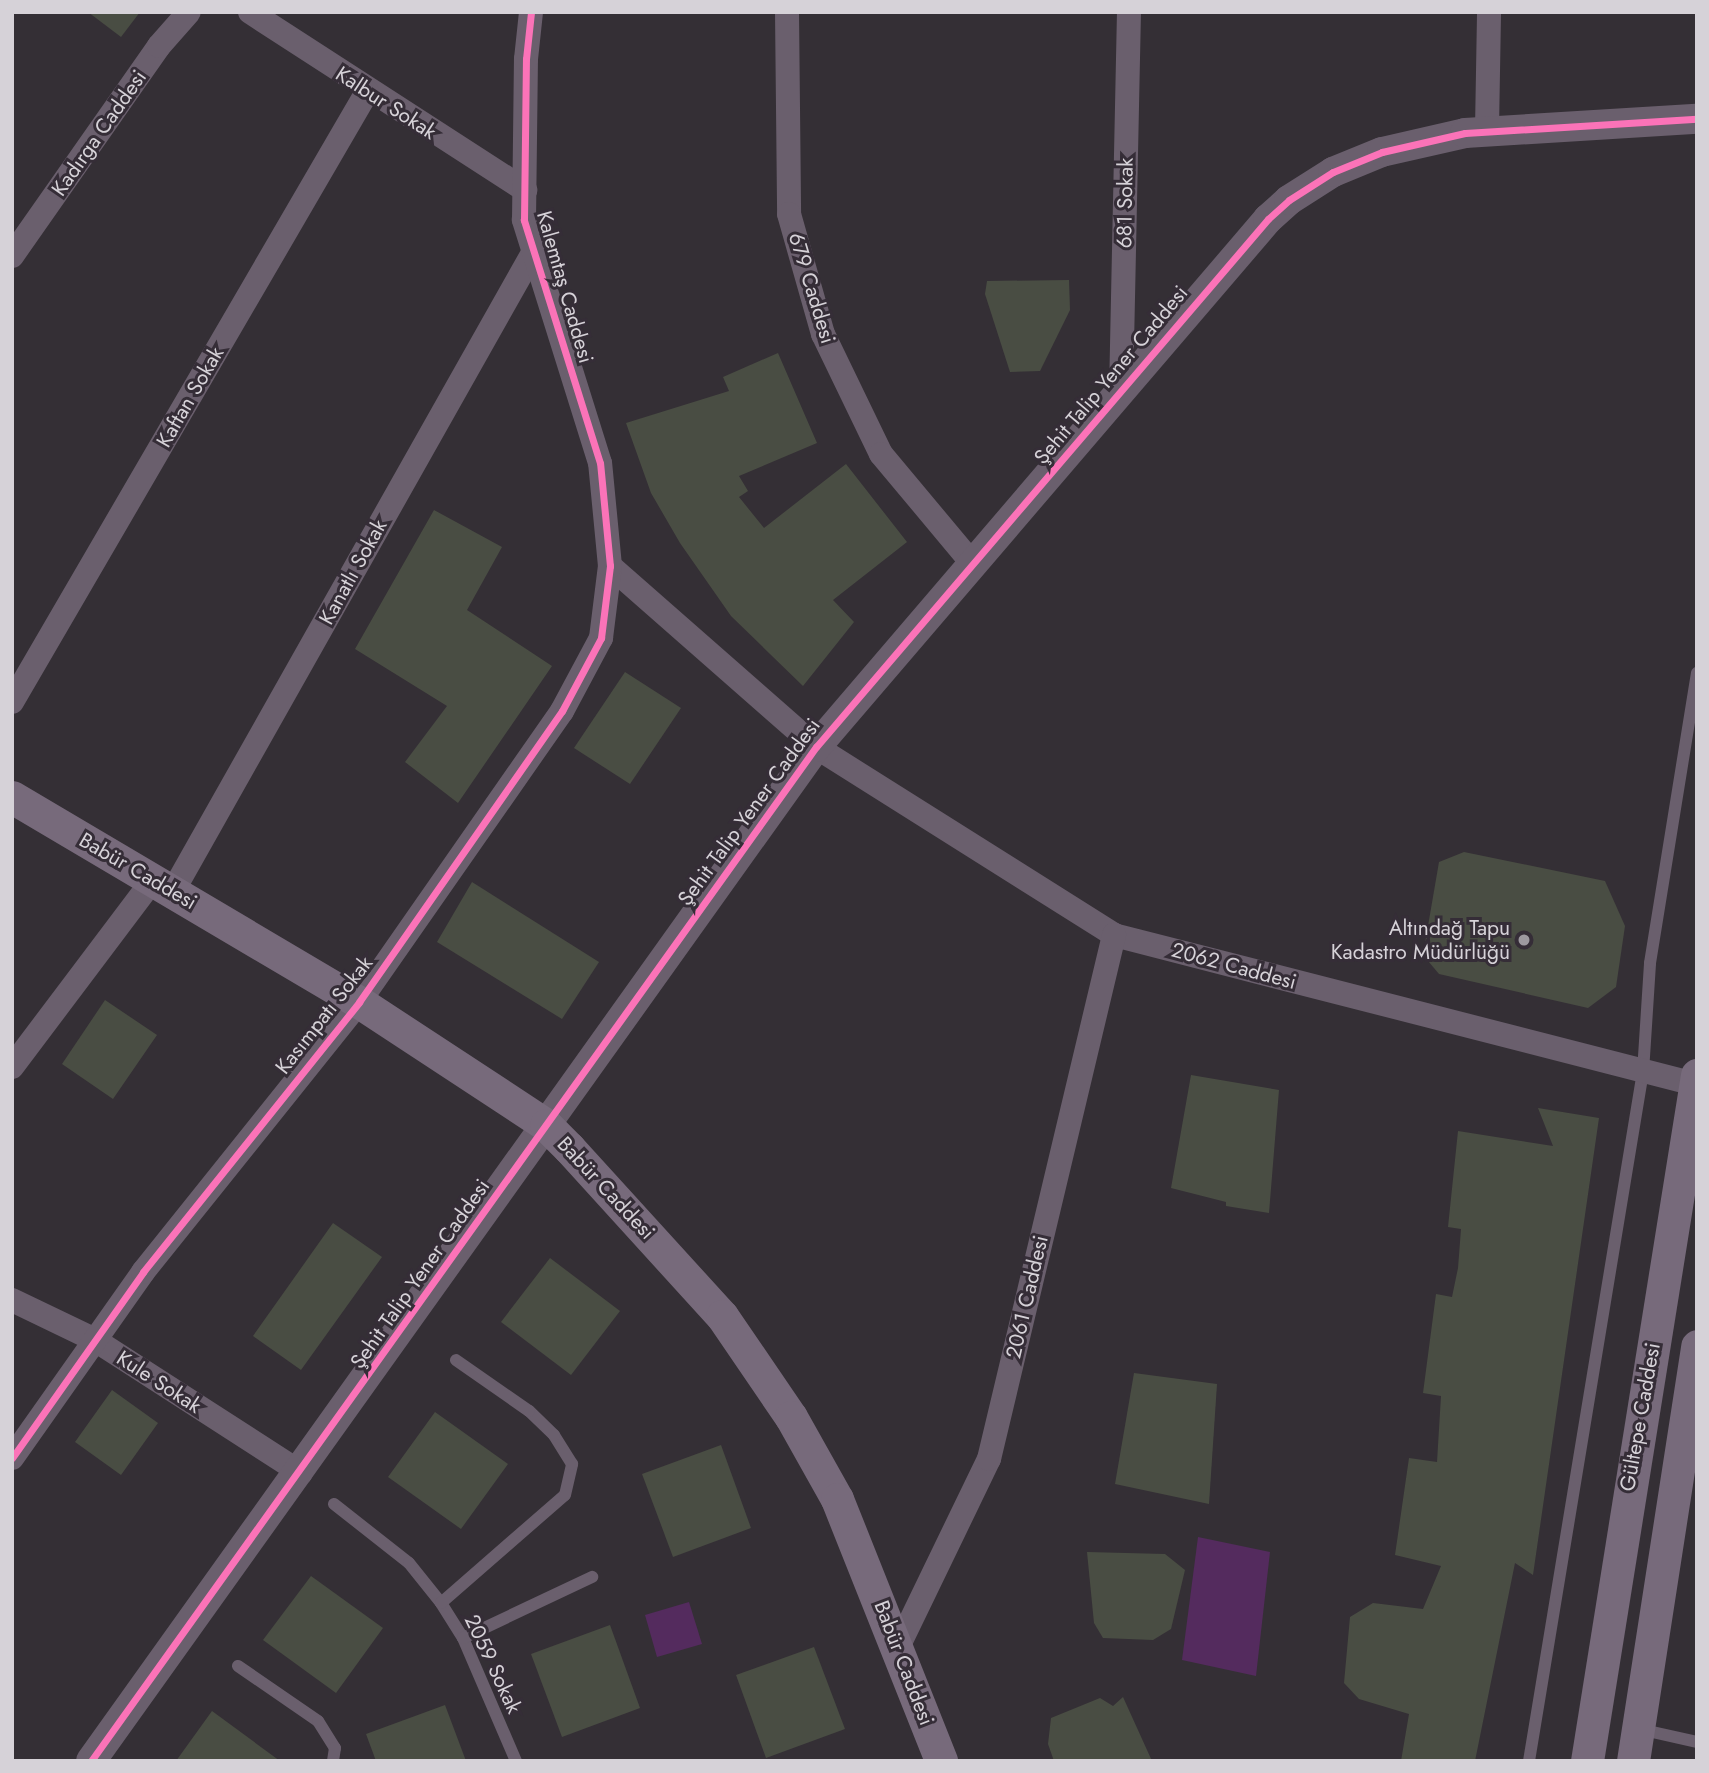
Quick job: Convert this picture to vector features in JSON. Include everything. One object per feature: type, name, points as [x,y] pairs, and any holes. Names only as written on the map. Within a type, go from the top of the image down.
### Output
[{"type":"main road","name":"Babür Caddesi","points":[[12,797],[359,1002],[546,1125],[722,1316],[791,1417],[837,1499],[899,1645],[941,1761]]},
{"type":"main road","name":"Gültepe Caddesi","points":[[1587,1761],[1696,1079]]},
{"type":"main road","name":"Gültepe Caddesi","points":[[1636,1745],[1697,1346]]},
{"type":"street","name":"Kadırga Caddesi","points":[[12,256],[159,46],[189,12]]},
{"type":"street","name":"Kalbur Sokak","points":[[250,12],[367,92],[525,190]]},
{"type":"street","name":"Kalemtaş Caddesi","points":[[531,12],[526,59],[524,220],[600,463],[611,566]]},
{"type":"street","name":"679 Caddesi","points":[[787,12],[789,214],[822,334],[881,454],[972,562]]},
{"type":"street","name":"681 Sokak","points":[[1121,393],[1129,12]]},
{"type":"street","points":[[1487,129],[1489,12]]},
{"type":"street","name":"Kaftan Sokak","points":[[12,702],[367,92]]},
{"type":"street","name":"Şehit Talip Yener Caddesi","points":[[91,1761],[301,1473],[816,747],[972,562],[1121,393],[1233,257],[1289,200],[1334,172],[1382,152],[1487,129],[1697,119]]},
{"type":"street","name":"Kanatlı Sokak","points":[[13,1063],[163,886],[533,253]]},
{"type":"street","points":[[611,566],[816,747]]},
{"type":"street","name":"Kasımpatı Sokak","points":[[12,1458],[143,1272],[359,1002],[562,711],[601,638],[611,566]]},
{"type":"street","name":"2062 Caddesi","points":[[816,747],[1114,935],[1643,1072],[1696,1079]]},
{"type":"street","name":"2061 Caddesi","points":[[899,1645],[989,1459],[1114,935]]},
{"type":"street","name":"Kule Sokak","points":[[12,1300],[95,1340],[301,1473]]},
{"type":"lane","points":[[1529,1761],[1643,1072],[1650,963],[1697,673]]},
{"type":"lane","points":[[441,1604],[565,1494],[572,1464],[554,1435],[529,1411],[456,1360]]},
{"type":"lane","name":"2059 Sokak","points":[[334,1504],[409,1563],[441,1604],[463,1638],[516,1761]]},
{"type":"lane","points":[[463,1638],[592,1577]]},
{"type":"lane","points":[[238,1666],[318,1721],[335,1748],[333,1761]]},
{"type":"lane","points":[[1636,1745],[1697,1742]]},
{"type":"shaded area","points":[[1198,1537],[1270,1552],[1256,1676],[1182,1660]]},
{"type":"shaded area","points":[[689,1602],[702,1644],[657,1657],[645,1615]]},
{"type":"building","points":[[88,12],[140,12],[121,37]]},
{"type":"building","points":[[1069,280],[1070,310],[1040,371],[1010,372],[985,294],[987,281]]},
{"type":"building","points":[[778,353],[817,443],[739,476],[748,491],[739,497],[764,528],[846,464],[907,542],[833,600],[854,622],[803,686],[731,616],[680,543],[651,493],[626,423],[729,391],[723,377]]},
{"type":"building","points":[[434,510],[502,547],[467,610],[552,666],[458,803],[405,762],[447,706],[355,649]]},
{"type":"building","points":[[625,672],[681,708],[630,784],[574,748]]},
{"type":"building","name":"Altındağ Tapu Kadastro Müdürlüğü","points":[[1464,852],[1605,881],[1625,926],[1616,987],[1588,1008],[1439,974],[1423,955],[1439,862]]},
{"type":"building","points":[[472,882],[599,962],[562,1019],[437,942]]},
{"type":"building","points":[[105,1000],[157,1035],[113,1099],[62,1064]]},
{"type":"building","points":[[1191,1075],[1279,1090],[1269,1213],[1226,1206],[1226,1202],[1171,1188]]},
{"type":"building","points":[[1538,1108],[1599,1118],[1533,1575],[1515,1563],[1475,1761],[1401,1761],[1409,1714],[1359,1699],[1344,1683],[1350,1617],[1373,1603],[1423,1609],[1441,1566],[1395,1555],[1409,1458],[1437,1462],[1441,1396],[1423,1393],[1436,1294],[1452,1297],[1458,1268],[1461,1229],[1448,1227],[1458,1131],[1553,1146]]},
{"type":"building","points":[[333,1223],[382,1257],[301,1370],[253,1336]]},
{"type":"building","points":[[550,1258],[620,1311],[571,1375],[501,1322]]},
{"type":"building","points":[[1134,1373],[1217,1384],[1209,1504],[1115,1484]]},
{"type":"building","points":[[112,1390],[158,1423],[121,1475],[75,1442]]},
{"type":"building","points":[[435,1412],[508,1464],[461,1529],[388,1477]]},
{"type":"building","points":[[721,1445],[751,1528],[673,1557],[642,1474]]},
{"type":"building","points":[[1087,1552],[1165,1554],[1185,1570],[1171,1629],[1153,1640],[1103,1638],[1094,1623]]},
{"type":"building","points":[[311,1576],[383,1628],[336,1693],[263,1640]]},
{"type":"building","points":[[610,1625],[640,1708],[562,1737],[531,1654]]},
{"type":"building","points":[[814,1647],[845,1729],[766,1758],[736,1675]]},
{"type":"building","points":[[1123,1697],[1152,1761],[1054,1761],[1048,1744],[1051,1718],[1100,1698],[1113,1706]]},
{"type":"building","points":[[445,1705],[466,1761],[376,1761],[366,1734]]},
{"type":"building","points":[[212,1711],[280,1761],[176,1761]]},
{"type":"cycle path","points":[[12,1458],[143,1272],[359,1002],[562,711],[601,638],[610,566],[600,463],[524,220],[526,59],[531,12]]},
{"type":"cycle path","points":[[91,1761],[816,747],[1268,219],[1289,200],[1333,172],[1382,152],[1465,133],[1697,119]]},
{"type":"place","name":"Altındağ Tapu Kadastro Müdürlüğü","points":[[1524,940]]}]
